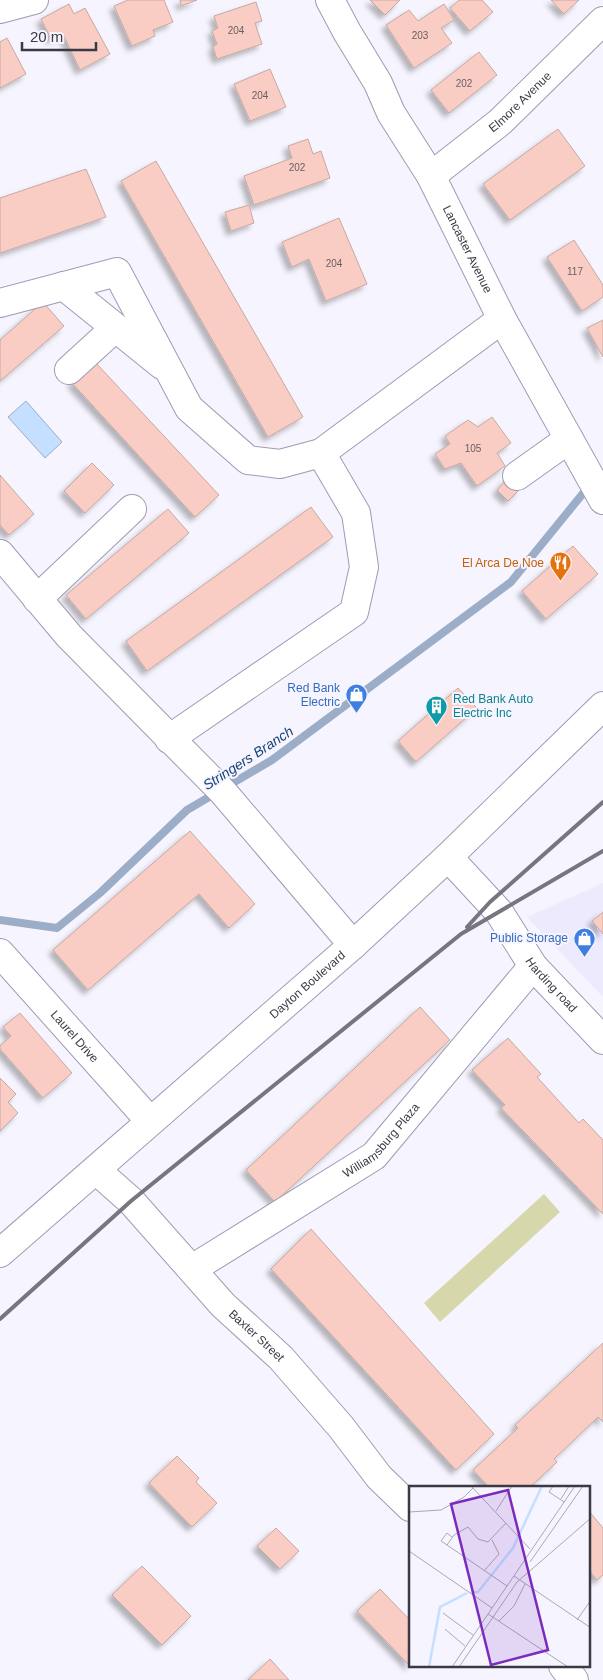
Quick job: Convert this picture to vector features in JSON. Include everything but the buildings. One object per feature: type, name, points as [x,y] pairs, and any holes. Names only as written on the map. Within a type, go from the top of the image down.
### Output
[{"type":"street","points":[[0,8],[34,0]]},
{"type":"street","name":"Lancaster Avenue","points":[[330,0],[378,83],[391,113],[431,176],[502,319],[603,500]]},
{"type":"street","name":"Elmore Avenue","points":[[431,176],[500,122],[603,21]]},
{"type":"street","points":[[0,303],[117,272],[189,408],[248,460],[280,464],[321,453],[502,319]]},
{"type":"street","points":[[64,286],[170,372]]},
{"type":"street","points":[[69,370],[115,328]]},
{"type":"street","points":[[516,476],[569,439]]},
{"type":"street","points":[[168,738],[354,612],[364,567],[356,513],[321,453]]},
{"type":"street","points":[[37,599],[132,509]]},
{"type":"street","points":[[0,554],[69,636],[223,792],[353,945]]},
{"type":"street","name":"Dayton Boulevard","points":[[0,1253],[353,945],[448,858],[603,706]]},
{"type":"street","name":"Harding road","points":[[448,858],[499,912],[532,966],[603,1040]]},
{"type":"street","name":"Laurel Drive","points":[[0,953],[150,1121]]},
{"type":"street","name":"Williamsburg Plaza","points":[[192,1269],[374,1156],[532,966]]},
{"type":"street","name":"Baxter Street","points":[[96,1170],[131,1201],[223,1305],[281,1358],[341,1427],[379,1477],[409,1507]]},
{"type":"street","points":[[565,1668],[574,1680]]},
{"type":"shaded area","name":"Public Storage","points":[[603,883],[603,997],[527,917]]},
{"type":"green space","points":[[544,1194],[560,1212],[440,1322],[424,1303]]},
{"type":"water","points":[[26,401],[62,442],[45,458],[8,417]]},
{"type":"waterway","name":"Stringers Branch","points":[[0,920],[57,928],[100,893],[187,810],[272,760],[511,582],[589,486]]},
{"type":"railway","points":[[467,927],[490,902],[603,802]]},
{"type":"railway","points":[[0,1319],[131,1201],[461,934],[603,851]]},
{"type":"place","name":"El Arca De Noe","points":[[560,582]]},
{"type":"place","name":"Red Bank Electric","points":[[356,714]]},
{"type":"place","name":"Red Bank Auto Electric Inc","points":[[437,725]]},
{"type":"place","name":"Public Storage","points":[[584,957]]}]
